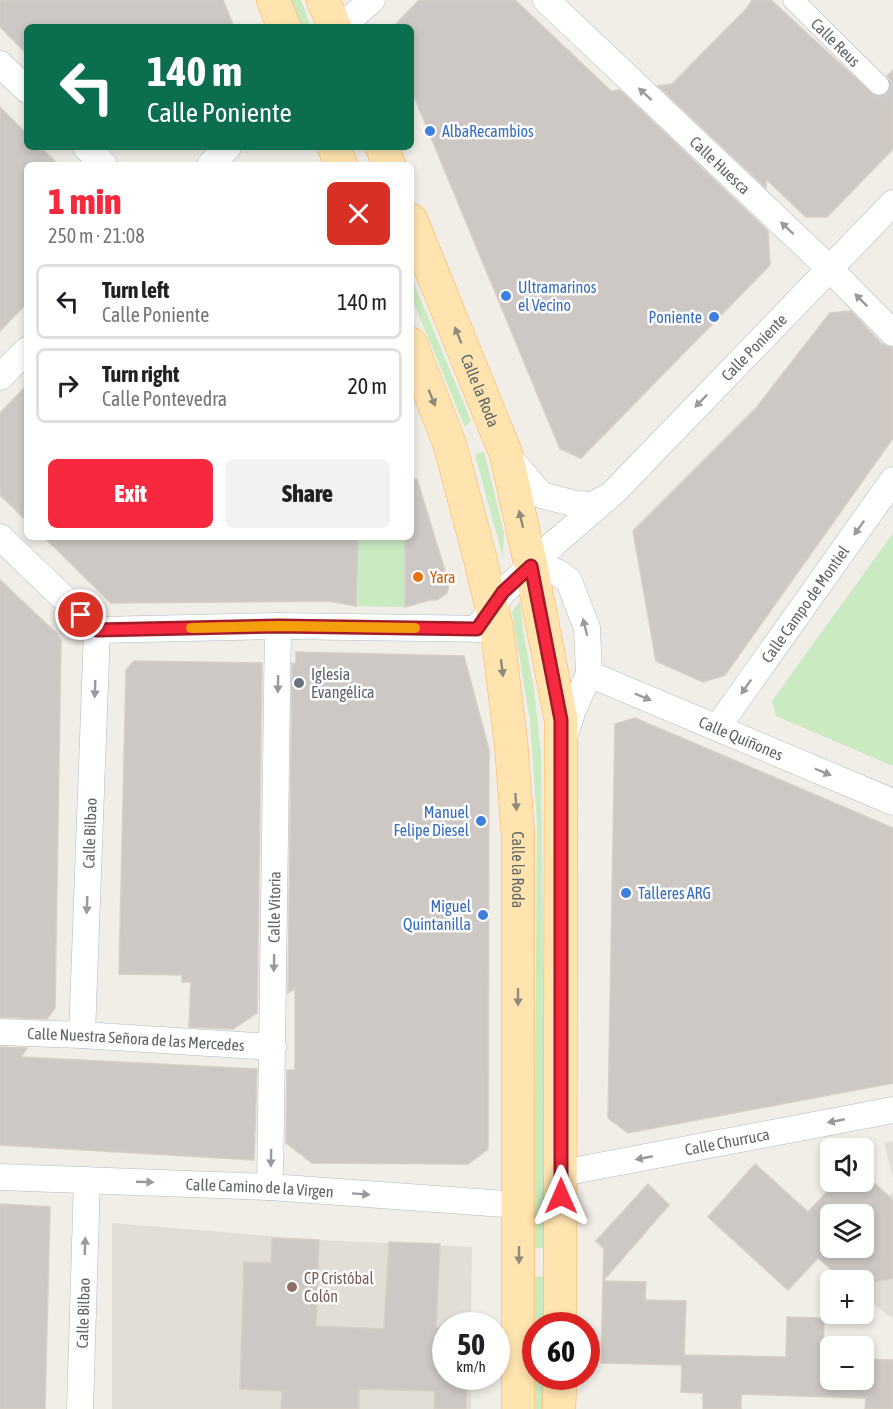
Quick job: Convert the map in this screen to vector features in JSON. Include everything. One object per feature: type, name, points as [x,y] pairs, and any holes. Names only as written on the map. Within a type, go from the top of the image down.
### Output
[{"type":"main road","points":[[273,0],[283,24]]},
{"type":"main road","points":[[323,0],[334,24]]},
{"type":"main road","name":"Calle la Roda","points":[[414,227],[506,454],[531,566],[561,720],[560,1312]]},
{"type":"main road","name":"Calle la Roda","points":[[414,352],[450,445],[488,621],[511,743],[518,834],[518,1409]]},
{"type":"main road","points":[[559,1409],[560,1390]]},
{"type":"street","points":[[344,24],[372,0]]},
{"type":"street","name":"Calle Huesca","points":[[546,0],[829,268],[893,333]]},
{"type":"street","name":"Calle Reus","points":[[793,0],[879,85]]},
{"type":"street","points":[[0,64],[24,87]]},
{"type":"street","points":[[89,150],[101,162]]},
{"type":"street","points":[[213,162],[225,150]]},
{"type":"street","name":"Calle Poniente","points":[[488,621],[531,566],[615,491],[893,204]]},
{"type":"street","points":[[0,377],[24,353]]},
{"type":"street","name":"Calle Poniente","points":[[506,454],[541,495],[576,504],[593,505],[615,491]]},
{"type":"street","name":"Calle Campo de Montiel","points":[[717,728],[893,480]]},
{"type":"street","points":[[0,537],[97,630],[488,621]]},
{"type":"street","points":[[531,566],[557,572],[569,581],[587,628],[589,674],[573,710],[561,746]]},
{"type":"street","name":"Calle Vitoria","points":[[270,1187],[278,626]]},
{"type":"street","name":"Calle Bilbao","points":[[82,1035],[97,630]]},
{"type":"street","name":"Calle Quiñones","points":[[589,674],[893,802]]},
{"type":"street","name":"Calle Nuestra Señora de las Mercedes","points":[[0,1032],[273,1047]]},
{"type":"street","name":"Calle Churruca","points":[[562,1173],[893,1110]]},
{"type":"street","name":"Calle Camino de la Virgen","points":[[0,1177],[270,1187],[519,1206]]},
{"type":"street","name":"Calle Bilbao","points":[[80,1409],[87,1180]]},
{"type":"shaded area","points":[[893,1141],[893,1178],[884,1143]]},
{"type":"shaded area","points":[[893,1192],[893,1319],[874,1304],[874,1270],[864,1270],[864,1258],[874,1258],[874,1213]]},
{"type":"shaded area","name":"CP Cristóbal Colón","points":[[112,1223],[319,1240],[472,1247],[471,1312],[432,1312],[432,1390],[471,1390],[471,1409],[112,1409]]},
{"type":"green space","points":[[291,0],[301,0],[310,24],[301,24]]},
{"type":"green space","points":[[414,283],[471,421],[465,427],[414,303]]},
{"type":"green space","points":[[484,451],[504,533],[503,557],[475,455]]},
{"type":"green space","points":[[893,533],[893,766],[776,716],[772,701]]},
{"type":"green space","points":[[358,540],[405,540],[405,607],[356,606]]},
{"type":"green space","points":[[520,601],[534,689],[541,753],[546,1248],[534,1248],[537,821],[530,720],[512,612]]},
{"type":"green space","points":[[533,1276],[545,1277],[545,1312],[533,1312]]},
{"type":"green space","points":[[532,1390],[544,1390],[544,1409],[532,1409]]},
{"type":"building","points":[[0,0],[223,0],[233,24],[24,24],[24,51],[0,27]]},
{"type":"building","points":[[419,0],[515,0],[611,91],[620,90],[768,231],[770,265],[581,458],[560,449],[414,96],[414,24],[396,24]]},
{"type":"building","points":[[752,0],[771,0],[875,96],[882,97],[888,93],[891,82],[887,76],[893,70],[893,149],[827,217],[806,217],[766,179],[766,188],[658,86],[672,84],[747,8]]},
{"type":"building","points":[[0,107],[24,131],[24,150],[43,150],[56,162],[24,162],[24,306],[0,331]]},
{"type":"building","points":[[851,311],[882,344],[893,348],[893,438],[725,675],[703,682],[656,661],[633,531],[756,408],[830,313]]},
{"type":"building","points":[[24,388],[24,518],[0,495],[0,413]]},
{"type":"building","points":[[417,479],[449,584],[447,593],[437,600],[405,607],[405,540],[414,540],[414,480]]},
{"type":"building","points":[[47,540],[358,540],[356,606],[329,601],[111,603]]},
{"type":"building","points":[[0,580],[56,633],[61,641],[55,1008],[47,1019],[0,1017]]},
{"type":"building","points":[[296,652],[464,656],[489,750],[488,1149],[468,1164],[312,1163],[286,1143],[287,1070],[295,1070],[295,988],[288,993],[292,663],[296,664]]},
{"type":"building","points":[[134,661],[262,663],[257,1013],[233,1029],[189,1027],[191,982],[182,982],[182,975],[119,974],[126,670]]},
{"type":"building","points":[[635,718],[893,828],[893,1083],[628,1133],[608,1118],[615,724]]},
{"type":"building","points":[[0,1047],[27,1048],[21,1057],[257,1069],[254,1160],[0,1145]]},
{"type":"building","points":[[755,1164],[808,1212],[827,1192],[874,1192],[874,1183],[893,1200],[893,1278],[874,1282],[874,1270],[832,1270],[818,1258],[788,1290],[708,1217]]},
{"type":"building","points":[[648,1184],[669,1205],[603,1281],[604,1249],[596,1241]]},
{"type":"building","points":[[0,1204],[50,1207],[45,1409],[0,1409]]},
{"type":"building","points":[[272,1238],[319,1240],[316,1326],[384,1329],[389,1242],[440,1244],[437,1312],[432,1312],[432,1390],[467,1390],[466,1409],[434,1409],[435,1391],[359,1389],[359,1409],[281,1409],[282,1391],[240,1389],[244,1262],[271,1263]]},
{"type":"building","points":[[603,1281],[646,1282],[645,1300],[686,1301],[684,1355],[786,1357],[787,1317],[820,1318],[820,1324],[824,1324],[824,1336],[820,1336],[820,1390],[874,1390],[874,1359],[893,1360],[893,1409],[865,1409],[866,1398],[741,1394],[741,1409],[703,1409],[703,1393],[681,1392],[682,1365],[601,1363]]},
{"type":"tunnel","points":[[879,85],[893,99]]},
{"type":"slow traffic","points":[[191,628],[278,626],[415,628]]},
{"type":"place","name":"AlbaRecambios","points":[[430,131]]},
{"type":"place","name":"Ultramarinos el Vecino","points":[[506,296]]},
{"type":"place","name":"Poniente","points":[[714,317]]},
{"type":"place","name":"Yara","points":[[418,577]]},
{"type":"place","name":"Iglesia Evangélica","points":[[299,683]]},
{"type":"place","name":"Manuel Felipe Diesel","points":[[481,821]]},
{"type":"place","name":"Talleres ARG","points":[[626,893]]},
{"type":"place","name":"Miguel Quintanilla","points":[[483,915]]},
{"type":"place","name":"CP Cristóbal Colón","points":[[292,1287]]},
{"type":"route","points":[[81,615],[97,630],[278,626],[477,629],[503,592],[531,566],[561,720],[561,1196]]}]
